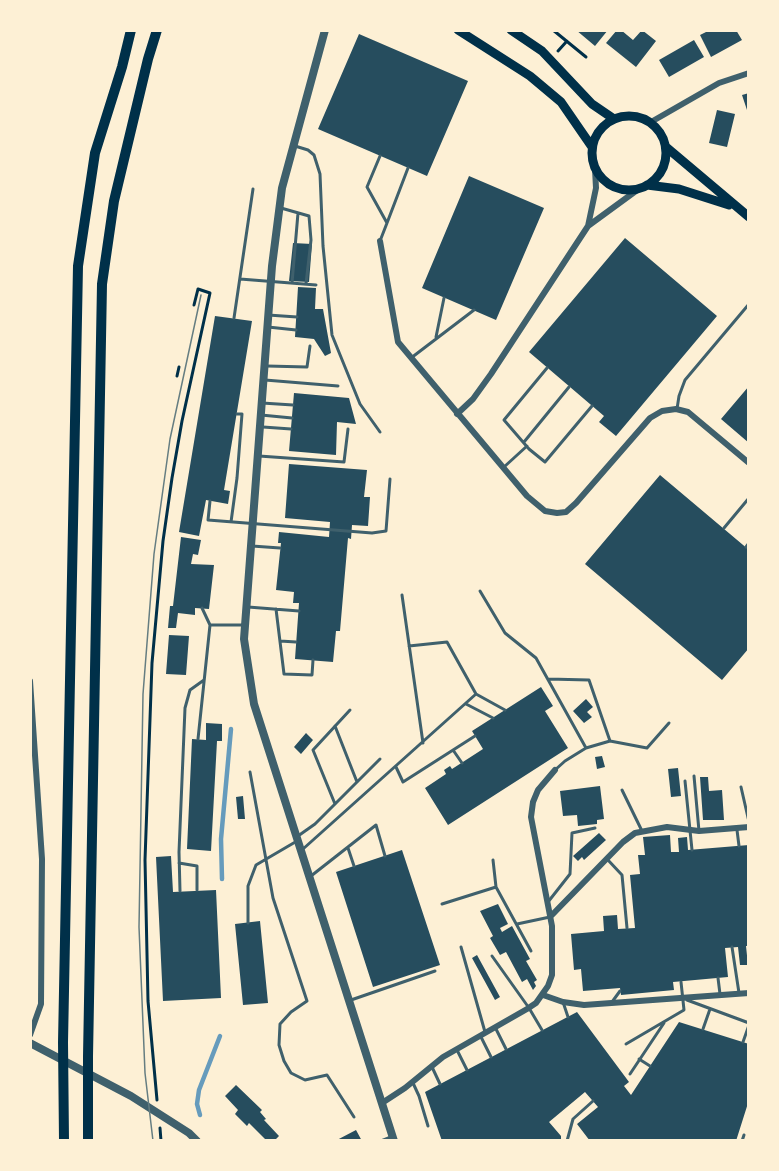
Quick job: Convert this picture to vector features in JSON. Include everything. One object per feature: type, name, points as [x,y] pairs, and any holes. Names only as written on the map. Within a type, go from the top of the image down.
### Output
[{"type":"highway","points":[[64,1141],[63,1042],[78,266],[95,153],[131,30]]},
{"type":"highway","points":[[88,1141],[102,284],[114,201],[157,30]]},
{"type":"main road","points":[[458,30],[530,76],[561,102],[592,147]]},
{"type":"main road","points":[[511,30],[542,51],[592,104],[614,119]]},
{"type":"main road","points":[[644,186],[661,171],[666,156],[666,147],[661,133],[651,122],[641,117],[630,116],[614,119],[598,132],[592,147],[595,169],[604,181],[622,189],[644,186],[679,189],[734,206]]},
{"type":"main road","points":[[666,147],[749,217]]},
{"type":"street","points":[[326,30],[282,188],[270,282],[244,639],[254,704],[311,876],[393,1139]]},
{"type":"street","points":[[651,122],[719,83],[749,73]]},
{"type":"street","points":[[588,226],[596,188],[595,169]]},
{"type":"street","points":[[457,414],[473,399],[588,226],[644,186]]},
{"type":"street","points":[[380,241],[394,330],[398,342],[503,468],[537,506],[545,511],[566,512],[650,418],[662,411],[687,412],[749,463]]},
{"type":"street","points":[[30,681],[42,858],[41,1004],[30,1035]]},
{"type":"street","points":[[382,1103],[456,1048],[529,1008],[543,994],[552,975],[550,916],[531,818],[533,802],[538,790],[555,770]]},
{"type":"street","points":[[550,916],[623,842],[635,833],[667,826],[699,831],[737,828],[749,824]]},
{"type":"street","points":[[543,994],[563,1002],[584,1005],[749,993]]},
{"type":"street","points":[[30,1044],[131,1096],[197,1141]]},
{"type":"lane","points":[[293,146],[308,150],[314,155],[320,174],[323,246],[332,335],[360,404],[380,432]]},
{"type":"lane","points":[[380,156],[367,187],[387,223]]},
{"type":"lane","points":[[380,241],[408,168]]},
{"type":"lane","points":[[234,318],[253,189]]},
{"type":"lane","points":[[280,208],[309,216],[310,240],[306,284]]},
{"type":"lane","points":[[292,283],[298,213]]},
{"type":"lane","points":[[240,279],[316,285]]},
{"type":"lane","points":[[436,339],[444,298]]},
{"type":"lane","points":[[677,410],[685,380],[749,304]]},
{"type":"lane","points":[[410,359],[474,310]]},
{"type":"lane","points":[[268,315],[297,317]]},
{"type":"lane","points":[[267,327],[296,330]]},
{"type":"lane","points":[[264,366],[307,367],[310,346]]},
{"type":"lane","points":[[547,368],[504,420],[545,462],[592,406]]},
{"type":"lane","points":[[263,380],[338,386]]},
{"type":"lane","points":[[524,442],[569,387]]},
{"type":"lane","points":[[261,403],[293,405]]},
{"type":"lane","points":[[231,522],[242,414],[237,414]]},
{"type":"lane","points":[[260,415],[292,418]]},
{"type":"lane","points":[[259,427],[291,429]]},
{"type":"lane","points":[[257,456],[344,462],[348,429]]},
{"type":"lane","points":[[503,468],[527,446]]},
{"type":"lane","points":[[210,501],[208,520],[372,533],[386,531],[390,479]]},
{"type":"lane","points":[[724,528],[749,498]]},
{"type":"lane","points":[[746,547],[749,543]]},
{"type":"lane","points":[[250,546],[280,548]]},
{"type":"lane","points":[[480,591],[505,633],[536,658],[586,748]]},
{"type":"lane","points":[[402,595],[423,743]]},
{"type":"lane","points":[[246,607],[299,611]]},
{"type":"lane","points":[[198,739],[210,625],[202,608]]},
{"type":"lane","points":[[276,609],[284,674],[312,675],[313,660]]},
{"type":"lane","points":[[210,625],[244,625]]},
{"type":"lane","points":[[280,641],[296,642]]},
{"type":"lane","points":[[409,646],[447,642],[476,694],[505,710]]},
{"type":"lane","points":[[548,679],[589,680],[610,741]]},
{"type":"lane","points":[[180,891],[185,708],[190,690],[204,680]]},
{"type":"lane","points":[[302,850],[476,694]]},
{"type":"lane","points":[[466,704],[493,718]]},
{"type":"lane","points":[[335,804],[313,750],[350,710]]},
{"type":"lane","points":[[555,770],[586,748],[610,741],[647,748],[669,723]]},
{"type":"lane","points":[[335,726],[357,782]]},
{"type":"lane","points":[[396,766],[404,782],[475,736]]},
{"type":"lane","points":[[453,750],[462,763]]},
{"type":"lane","points":[[248,923],[248,886],[256,865],[315,824],[380,759]]},
{"type":"lane","points":[[250,772],[273,898],[307,1001],[291,1012],[280,1024],[279,1045],[291,1073],[305,1080],[327,1075],[354,1117]]},
{"type":"lane","points":[[694,776],[699,831]]},
{"type":"lane","points":[[685,781],[692,850]]},
{"type":"lane","points":[[741,787],[749,824]]},
{"type":"lane","points":[[622,790],[642,831]]},
{"type":"lane","points":[[311,876],[376,825],[385,856]]},
{"type":"lane","points":[[548,903],[570,874],[572,833],[595,828]]},
{"type":"lane","points":[[655,828],[656,836]]},
{"type":"lane","points":[[737,828],[739,846]]},
{"type":"lane","points":[[348,847],[354,866]]},
{"type":"lane","points":[[607,858],[622,875],[627,928]]},
{"type":"lane","points":[[493,860],[495,887],[531,951]]},
{"type":"lane","points":[[179,863],[197,866],[197,890]]},
{"type":"lane","points":[[623,881],[631,880]]},
{"type":"lane","points":[[442,904],[495,887]]},
{"type":"lane","points":[[517,924],[550,916]]},
{"type":"lane","points":[[461,947],[482,1034],[491,1057]]},
{"type":"lane","points":[[732,947],[740,994]]},
{"type":"lane","points":[[492,956],[542,1030]]},
{"type":"lane","points":[[350,1001],[435,971]]},
{"type":"lane","points":[[718,978],[720,995]]},
{"type":"lane","points":[[391,981],[392,986]]},
{"type":"lane","points":[[626,1044],[684,1010],[681,982]]},
{"type":"lane","points":[[612,1003],[620,991]]},
{"type":"lane","points":[[682,998],[749,1024],[743,1042]]},
{"type":"lane","points":[[563,1002],[568,1017]]},
{"type":"lane","points":[[703,1029],[710,1008]]},
{"type":"lane","points":[[630,1074],[665,1021]]},
{"type":"lane","points":[[495,1028],[506,1049]]},
{"type":"lane","points":[[456,1048],[467,1070]]},
{"type":"lane","points":[[639,1059],[650,1066]]},
{"type":"lane","points":[[431,1065],[440,1084]]},
{"type":"lane","points":[[412,1082],[428,1126]]},
{"type":"lane","points":[[567,1141],[573,1119],[593,1101]]},
{"type":"lane","points":[[742,1141],[744,1135]]},
{"type":"lane","points":[[381,1141],[393,1139]]},
{"type":"path","points":[[553,30],[586,57]]},
{"type":"path","points":[[158,1110],[148,1001],[146,872],[152,663],[163,541],[172,478],[210,293],[198,290],[194,305]]},
{"type":"path","points":[[177,376],[179,367]]},
{"type":"path","points":[[159,1121],[161,1141]]},
{"type":"building","points":[[576,30],[608,30],[595,46]]},
{"type":"building","points":[[617,30],[621,30],[633,40],[642,30],[656,41],[636,67],[606,43]]},
{"type":"building","points":[[710,30],[736,30],[742,40],[711,57],[700,35]]},
{"type":"building","points":[[359,34],[468,81],[427,176],[318,129]]},
{"type":"building","points":[[694,40],[704,57],[669,77],[659,60]]},
{"type":"building","points":[[749,93],[749,116],[742,95]]},
{"type":"building","points":[[717,110],[735,114],[727,147],[709,143]]},
{"type":"building","points":[[469,176],[544,208],[496,320],[422,288]]},
{"type":"building","points":[[625,238],[717,316],[616,436],[599,422],[604,416],[529,352]]},
{"type":"building","points":[[293,243],[312,244],[309,282],[289,281]]},
{"type":"building","points":[[298,287],[316,288],[315,309],[323,309],[331,353],[325,356],[314,339],[295,337]]},
{"type":"building","points":[[215,316],[252,321],[224,490],[230,491],[228,504],[206,500],[199,536],[179,532]]},
{"type":"building","points":[[749,386],[749,443],[721,419]]},
{"type":"building","points":[[294,393],[349,398],[356,424],[337,422],[336,455],[289,451]]},
{"type":"building","points":[[289,464],[367,470],[364,497],[370,497],[368,526],[352,525],[351,539],[348,538],[340,631],[336,631],[333,662],[295,659],[299,603],[293,603],[294,592],[276,590],[281,543],[278,543],[279,532],[329,537],[330,522],[285,518]]},
{"type":"building","points":[[660,475],[749,550],[749,648],[722,680],[585,564]]},
{"type":"building","points":[[181,537],[201,540],[198,555],[193,554],[191,564],[214,565],[209,609],[195,608],[195,615],[178,613],[176,628],[168,628],[170,606],[173,606]]},
{"type":"building","points":[[169,635],[189,636],[186,675],[166,674]]},
{"type":"building","points":[[541,687],[553,706],[545,711],[568,748],[448,825],[425,788],[446,774],[444,770],[450,766],[452,769],[483,749],[472,731]]},
{"type":"building","points":[[586,699],[593,707],[587,712],[592,717],[584,723],[573,711]]},
{"type":"building","points":[[206,723],[222,724],[222,741],[217,741],[211,851],[187,849],[192,739],[206,740]]},
{"type":"building","points":[[306,733],[313,740],[301,754],[294,747]]},
{"type":"building","points":[[602,756],[605,767],[597,769],[595,757]]},
{"type":"building","points":[[678,768],[681,796],[671,797],[668,769]]},
{"type":"building","points":[[700,777],[708,777],[709,791],[722,790],[724,820],[703,820]]},
{"type":"building","points":[[600,786],[604,819],[597,820],[597,824],[578,826],[577,815],[563,816],[560,791]]},
{"type":"building","points":[[243,796],[245,819],[238,819],[236,797]]},
{"type":"building","points":[[599,833],[606,840],[584,860],[582,857],[578,861],[573,856]]},
{"type":"building","points":[[670,835],[671,852],[679,852],[678,838],[687,837],[688,850],[749,845],[749,946],[746,946],[748,965],[740,965],[738,947],[725,948],[728,977],[673,982],[674,990],[621,995],[620,988],[583,991],[581,969],[574,970],[571,934],[604,931],[603,916],[617,915],[618,929],[635,928],[630,875],[640,874],[638,855],[645,855],[643,837]]},
{"type":"building","points":[[402,850],[440,965],[373,987],[336,872]]},
{"type":"building","points":[[171,856],[173,892],[216,890],[221,998],[163,1001],[156,857]]},
{"type":"building","points":[[498,904],[508,924],[500,928],[502,932],[512,926],[530,959],[526,961],[537,980],[534,982],[536,986],[533,990],[527,979],[522,982],[506,952],[500,955],[490,938],[493,936],[480,911]]},
{"type":"building","points":[[260,921],[268,1003],[243,1005],[235,924]]},
{"type":"building","points":[[477,955],[500,997],[495,1000],[472,958]]},
{"type":"building","points":[[577,1012],[629,1082],[624,1086],[631,1095],[679,1022],[749,1044],[749,1100],[736,1141],[590,1141],[577,1124],[598,1107],[585,1092],[549,1122],[561,1136],[561,1141],[442,1141],[425,1092]]},
{"type":"building","points":[[236,1085],[262,1110],[260,1112],[266,1119],[264,1120],[279,1136],[274,1141],[267,1141],[249,1123],[247,1126],[235,1114],[238,1110],[225,1096]]},
{"type":"building","points":[[356,1130],[362,1141],[335,1141]]},
{"type":"waterway","points":[[222,879],[221,839],[231,729]]},
{"type":"waterway","points":[[200,1115],[197,1104],[199,1090],[220,1036]]},
{"type":"tram line","points":[[153,1141],[145,1073],[139,927],[143,694],[154,554],[170,439],[201,295]]}]
